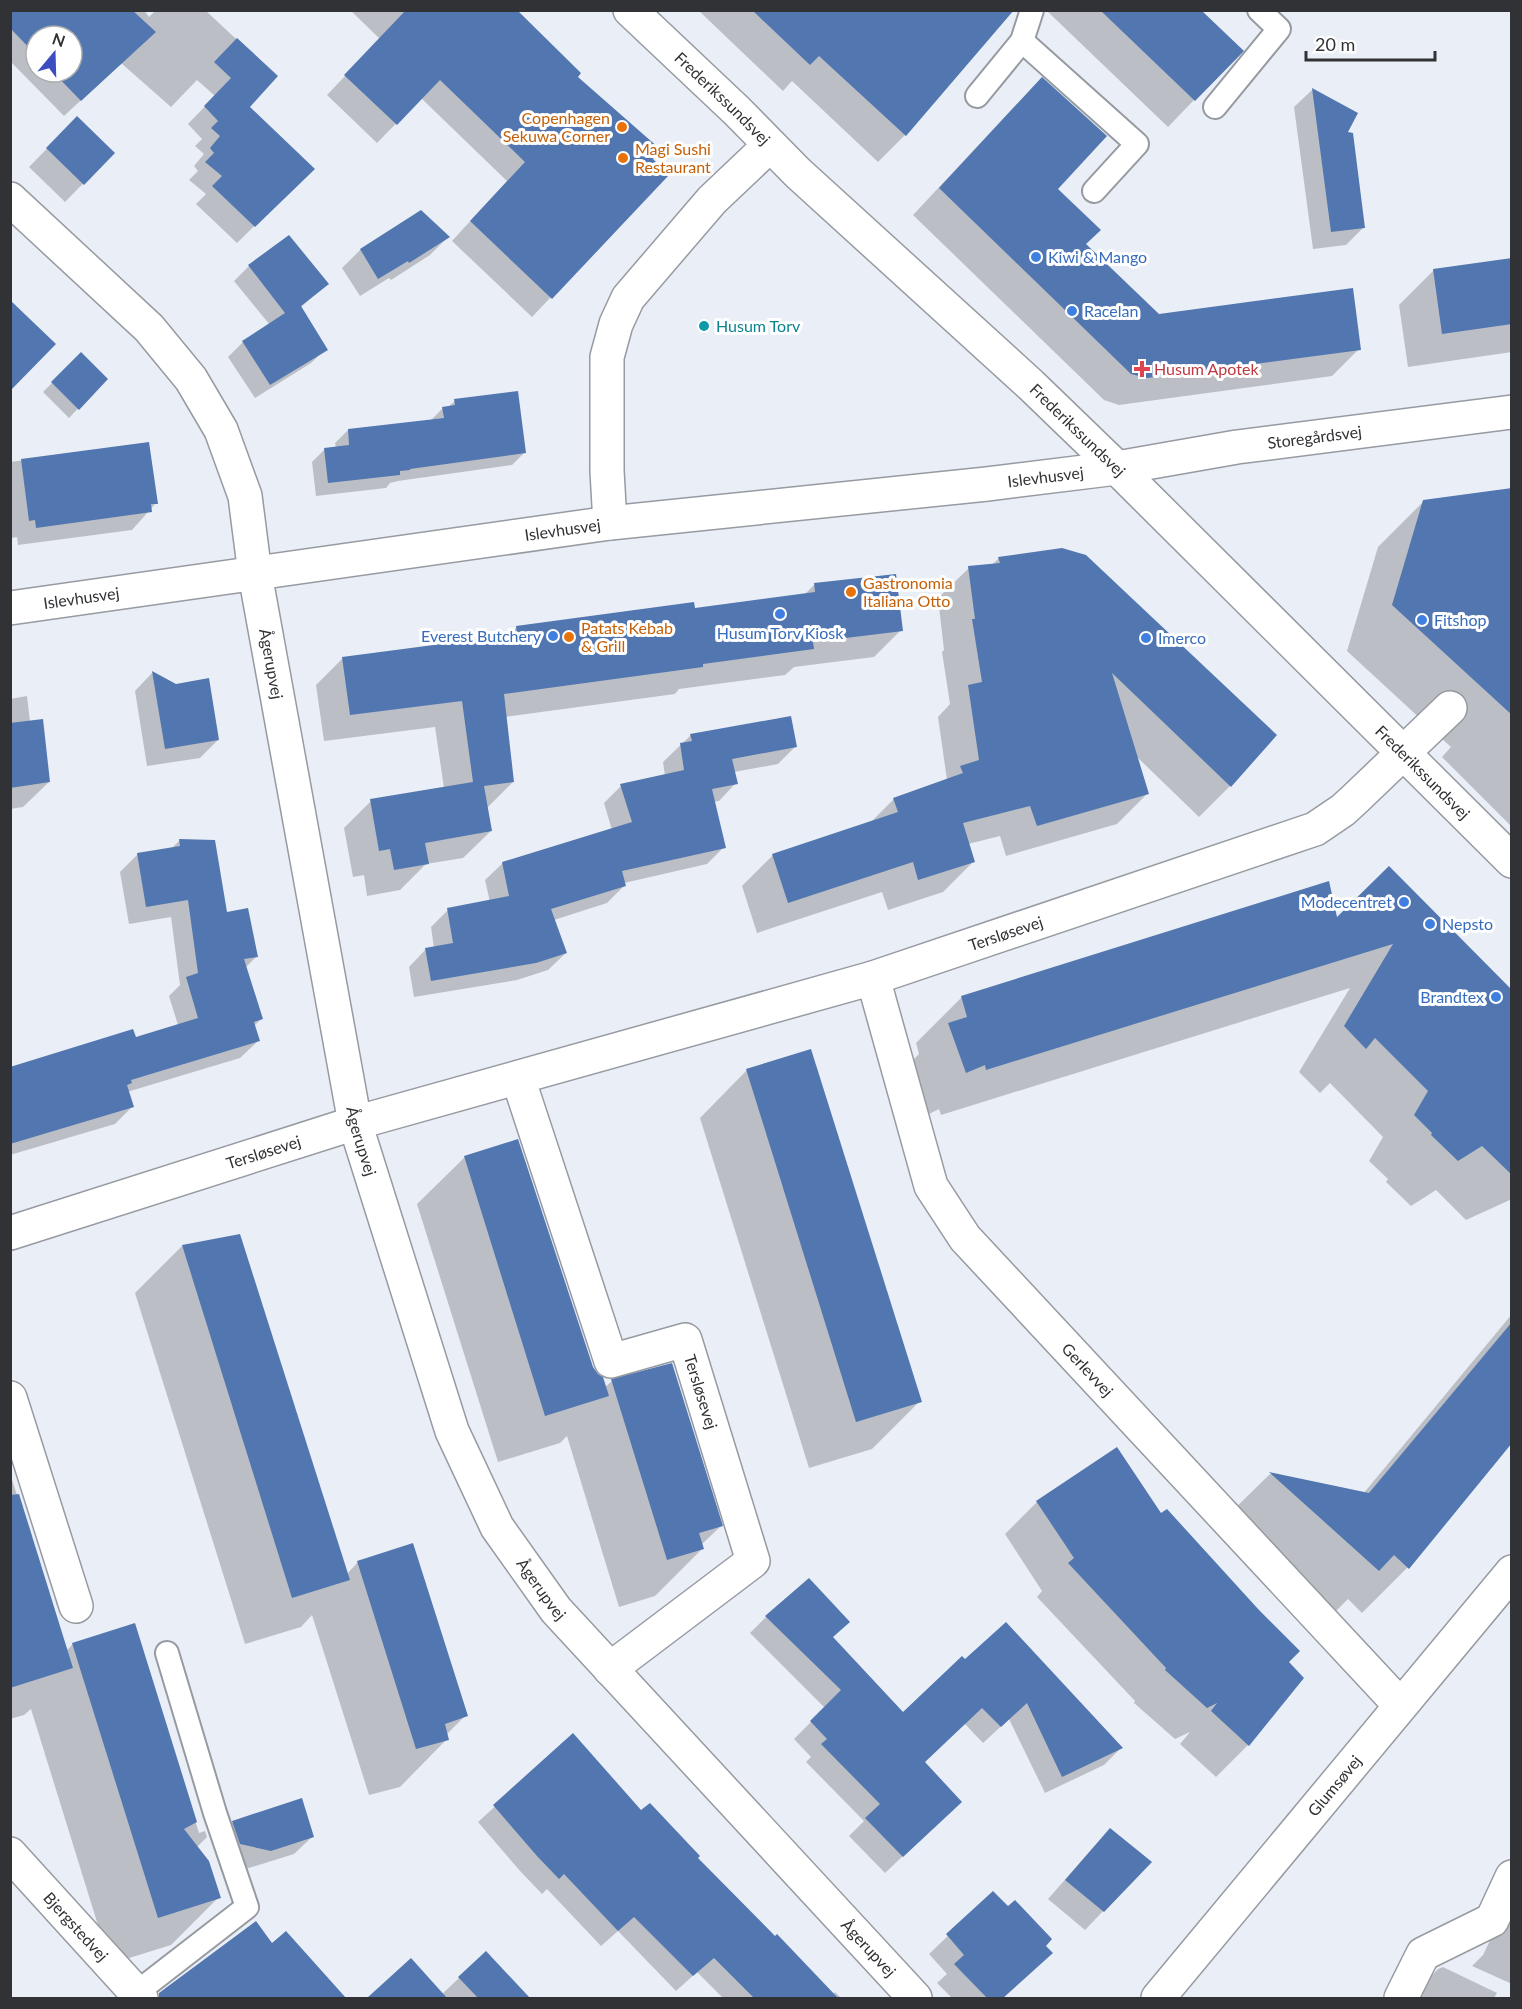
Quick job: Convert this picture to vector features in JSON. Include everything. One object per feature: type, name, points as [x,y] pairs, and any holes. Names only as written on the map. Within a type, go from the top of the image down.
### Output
[{"type":"street","name":"Frederikssundsvej","points":[[630,10],[770,145],[1031,385],[1512,861]]},
{"type":"street","points":[[610,523],[607,471],[608,357],[616,324],[628,298],[712,200],[770,145]]},
{"type":"street","name":"Ågerupvej","points":[[10,199],[149,328],[191,379],[221,430],[245,496],[255,574],[356,1123],[452,1431],[497,1527],[556,1610],[915,1998]]},
{"type":"street","name":"Storegårdsvej","points":[[1117,468],[1237,447],[1512,412]]},
{"type":"street","name":"Islevhusvej","points":[[10,608],[610,523],[987,484],[1117,468]]},
{"type":"street","name":"Tersløsevej","points":[[10,1233],[356,1123],[873,978],[1315,829],[1343,810],[1450,708]]},
{"type":"street","name":"Gerlevvej","points":[[873,978],[931,1186],[965,1238],[1400,1705]]},
{"type":"street","name":"Tersløsevej","points":[[518,1078],[611,1361],[685,1340],[753,1561],[610,1669]]},
{"type":"street","points":[[10,1398],[76,1606]]},
{"type":"street","name":"Glumsøvej","points":[[1158,1998],[1512,1572]]},
{"type":"street","name":"Bjergstedvej","points":[[10,1854],[139,1996]]},
{"type":"street","points":[[1401,1998],[1423,1954],[1492,1920],[1512,1876]]},
{"type":"lane","points":[[977,96],[1022,41],[1032,10]]},
{"type":"lane","points":[[1215,107],[1279,29],[1259,10]]},
{"type":"lane","points":[[1022,41],[1137,144],[1094,191]]},
{"type":"lane","points":[[139,1996],[247,1907],[215,1812],[167,1653]]},
{"type":"building","points":[[10,10],[132,10],[156,32],[81,101],[65,84],[84,84],[84,24],[24,24],[24,43],[10,28]]},
{"type":"building","points":[[406,10],[517,10],[581,73],[578,77],[660,149],[653,159],[669,175],[552,299],[470,221],[525,162],[440,80],[397,125],[344,75]]},
{"type":"building","points":[[752,10],[1014,10],[906,136],[819,56],[810,65]]},
{"type":"building","points":[[1100,10],[1201,10],[1244,51],[1195,101]]},
{"type":"building","points":[[237,38],[278,76],[250,107],[315,169],[255,227],[212,186],[222,176],[205,162],[214,153],[210,148],[220,136],[211,128],[218,121],[204,106],[231,78],[214,62]]},
{"type":"building","points":[[1042,77],[1107,136],[1058,189],[1101,230],[1086,244],[1159,314],[1353,288],[1361,350],[1147,378],[1131,374],[939,188]]},
{"type":"building","points":[[1312,88],[1358,113],[1348,132],[1353,133],[1365,228],[1331,232]]},
{"type":"building","points":[[77,116],[115,153],[84,185],[46,148]]},
{"type":"building","points":[[421,210],[450,237],[378,279],[360,249]]},
{"type":"building","points":[[289,235],[329,284],[301,306],[328,350],[270,385],[242,341],[285,313],[248,265]]},
{"type":"building","points":[[1512,258],[1512,324],[1442,334],[1433,269]]},
{"type":"building","points":[[10,300],[56,344],[10,391]]},
{"type":"building","points":[[81,352],[108,379],[79,410],[51,382]]},
{"type":"building","points":[[518,391],[526,453],[410,469],[400,471],[400,475],[328,483],[324,448],[349,445],[348,429],[444,418],[442,407],[455,405],[454,399]]},
{"type":"building","points":[[149,442],[158,504],[151,504],[152,512],[36,528],[35,520],[29,521],[21,459]]},
{"type":"building","points":[[1512,488],[1512,715],[1392,605],[1423,500]]},
{"type":"building","points":[[1062,548],[1086,555],[1277,735],[1231,787],[1112,673],[1149,794],[1037,826],[1030,806],[963,823],[975,862],[918,880],[913,862],[788,903],[772,854],[898,812],[893,798],[963,773],[960,766],[979,760],[968,685],[982,682],[972,619],[975,619],[968,566],[1000,563],[998,557]]},
{"type":"building","points":[[896,574],[903,631],[813,642],[814,649],[703,664],[703,667],[504,694],[514,782],[484,786],[492,831],[425,843],[429,864],[394,870],[390,849],[379,851],[370,799],[473,782],[462,701],[350,715],[342,657],[517,634],[516,626],[694,602],[695,608],[815,592],[814,583]]},
{"type":"building","points":[[152,671],[176,684],[209,678],[219,740],[165,749]]},
{"type":"building","points":[[791,716],[797,747],[732,759],[738,784],[712,789],[726,848],[622,871],[626,886],[551,909],[567,953],[536,963],[431,981],[425,948],[453,943],[447,908],[509,896],[502,862],[632,822],[620,784],[684,770],[680,743],[692,741],[690,734]]},
{"type":"building","points":[[43,719],[50,782],[10,788],[10,723]]},
{"type":"building","points":[[179,839],[215,840],[227,912],[248,908],[258,957],[244,959],[263,1019],[254,1022],[260,1041],[131,1080],[132,1083],[127,1085],[134,1107],[10,1144],[10,1067],[133,1029],[136,1037],[198,1018],[186,977],[198,973],[188,900],[146,907],[137,853],[180,846]]},
{"type":"building","points":[[1389,866],[1512,990],[1512,1175],[1482,1146],[1458,1161],[1414,1115],[1428,1091],[1375,1038],[1366,1049],[1344,1026],[1393,944],[986,1070],[985,1065],[966,1073],[948,1023],[967,1017],[961,996],[1329,881],[1337,917]]},
{"type":"building","points":[[811,1049],[922,1402],[856,1422],[746,1069]]},
{"type":"building","points":[[518,1139],[593,1367],[603,1377],[609,1396],[545,1416],[464,1156]]},
{"type":"building","points":[[240,1234],[350,1580],[292,1598],[182,1245]]},
{"type":"building","points":[[1512,1322],[1512,1443],[1409,1569],[1394,1555],[1379,1571],[1269,1472],[1369,1493]]},
{"type":"building","points":[[672,1363],[723,1526],[699,1533],[704,1549],[667,1560],[611,1379]]},
{"type":"building","points":[[1117,1447],[1161,1513],[1167,1509],[1259,1610],[1300,1651],[1289,1662],[1304,1678],[1249,1746],[1211,1711],[1217,1703],[1207,1708],[1165,1670],[1166,1668],[1068,1563],[1074,1558],[1036,1501]]},
{"type":"building","points":[[19,1494],[73,1668],[10,1688],[10,1495]]},
{"type":"building","points":[[413,1543],[468,1716],[445,1724],[449,1740],[416,1749],[357,1561]]},
{"type":"building","points":[[809,1578],[850,1622],[833,1637],[903,1712],[962,1656],[965,1659],[1006,1622],[1123,1748],[1062,1777],[1027,1703],[1001,1727],[982,1708],[925,1762],[962,1802],[903,1857],[865,1818],[880,1804],[821,1744],[827,1739],[810,1721],[841,1690],[765,1616]]},
{"type":"building","points":[[135,1623],[197,1822],[184,1829],[209,1861],[221,1898],[158,1918],[72,1643]]},
{"type":"building","points":[[573,1733],[641,1810],[650,1803],[700,1856],[698,1858],[775,1936],[777,1934],[838,1998],[754,1998],[714,1958],[693,1976],[634,1917],[618,1931],[564,1874],[559,1879],[493,1805]]},
{"type":"building","points":[[302,1798],[314,1837],[271,1851],[240,1844],[232,1821]]},
{"type":"building","points":[[1110,1828],[1152,1862],[1104,1912],[1065,1880]]},
{"type":"building","points":[[993,1891],[1008,1906],[1015,1900],[1052,1939],[1046,1946],[1053,1953],[1003,1998],[987,1998],[954,1964],[964,1955],[946,1934]]},
{"type":"building","points":[[256,1921],[272,1943],[286,1931],[346,1998],[159,1998],[159,1993]]},
{"type":"building","points":[[486,1951],[530,1998],[478,1998],[458,1977]]},
{"type":"building","points":[[411,1958],[447,1998],[367,1998]]},
{"type":"place","name":"Copenhagen Sekuwa Corner","points":[[622,127]]},
{"type":"place","name":"Magi Sushi Restaurant","points":[[623,158]]},
{"type":"place","name":"Kiwi & Mango","points":[[1036,257]]},
{"type":"place","name":"Racelan","points":[[1072,311]]},
{"type":"place","name":"Husum Torv","points":[[704,326]]},
{"type":"place","name":"Husum Apotek","points":[[1142,369]]},
{"type":"place","name":"Gastronomia Italiana Otto","points":[[851,592]]},
{"type":"place","name":"Husum Torv Kiosk","points":[[780,614]]},
{"type":"place","name":"Fitshop","points":[[1422,620]]},
{"type":"place","name":"Everest Butchery","points":[[553,636]]},
{"type":"place","name":"Patats Kebab & Grill","points":[[569,637]]},
{"type":"place","name":"Imerco","points":[[1146,638]]},
{"type":"place","name":"Modecentret","points":[[1404,902]]},
{"type":"place","name":"Nepsto","points":[[1430,924]]},
{"type":"place","name":"Brandtex","points":[[1496,997]]}]
